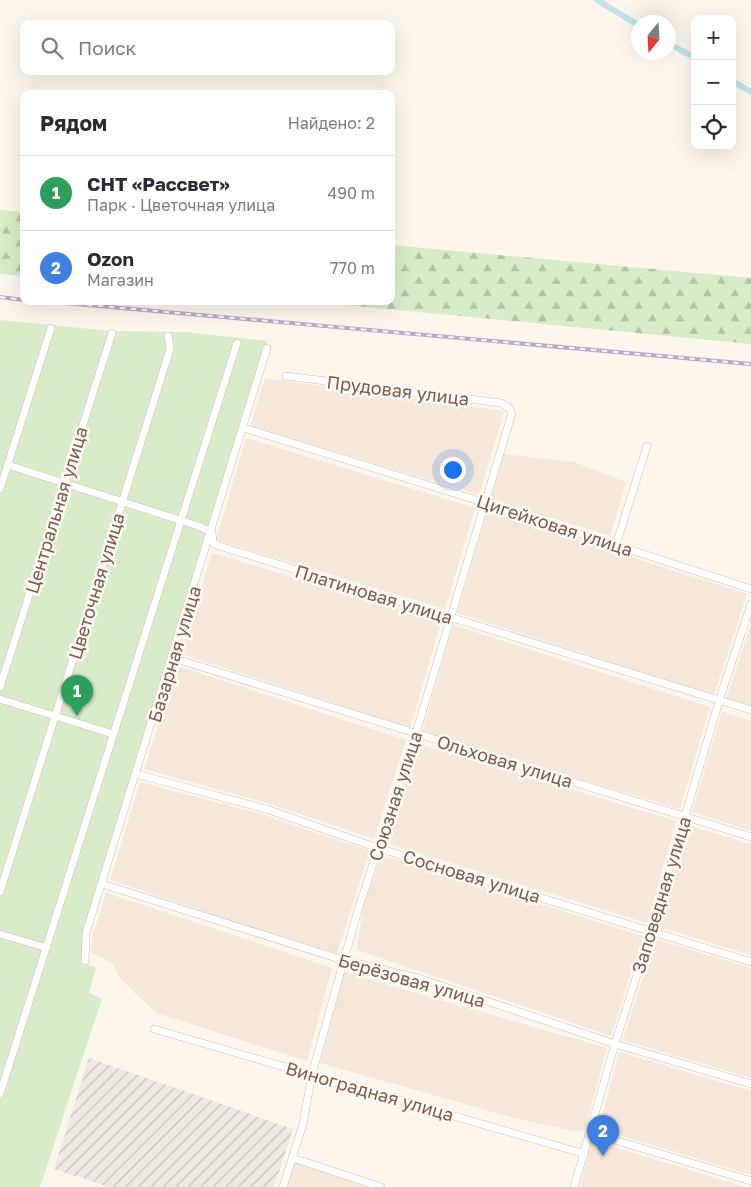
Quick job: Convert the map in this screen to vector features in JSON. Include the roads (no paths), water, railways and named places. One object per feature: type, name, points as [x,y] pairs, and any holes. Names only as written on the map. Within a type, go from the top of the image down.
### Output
[{"type":"street","points":[[0,489],[51,328]]},
{"type":"street","name":"Центральная улица","points":[[0,687],[112,332]]},
{"type":"street","name":"Цветочная улица","points":[[0,892],[170,349],[168,336]]},
{"type":"street","points":[[0,1094],[237,343]]},
{"type":"street","name":"Базарная улица","points":[[85,961],[86,934],[212,532],[267,348]]},
{"type":"street","name":"Прудовая улица","points":[[286,376],[500,403],[509,408]]},
{"type":"street","name":"Союзная улица","points":[[283,1187],[303,1124],[312,1074],[344,960],[416,733],[449,617],[486,502],[512,413],[509,408]]},
{"type":"street","name":"Цигейковая улица","points":[[244,428],[486,502],[751,588]]},
{"type":"street","points":[[616,545],[647,446]]},
{"type":"street","name":"Платиновая улица","points":[[8,465],[181,520],[212,532],[213,542],[216,545],[751,710]]},
{"type":"street","name":"Заповедная улица","points":[[574,1187],[615,1044],[651,931],[719,700],[751,604]]},
{"type":"street","name":"Ольховая улица","points":[[173,658],[751,837]]},
{"type":"street","points":[[0,699],[113,734]]},
{"type":"street","name":"Сосновая улица","points":[[136,774],[266,809],[378,848],[751,962]]},
{"type":"street","name":"Берёзовая улица","points":[[102,884],[344,960],[421,979],[615,1044],[751,1084]]},
{"type":"street","points":[[0,934],[47,948]]},
{"type":"street","name":"Виноградная улица","points":[[154,1029],[584,1154]]},
{"type":"street","points":[[591,1133],[751,1181]]},
{"type":"street","points":[[293,1158],[381,1187]]},
{"type":"waterway","points":[[597,0],[631,21]]},
{"type":"waterway","points":[[676,47],[691,56]]},
{"type":"waterway","points":[[736,83],[751,92]]},
{"type":"railway","points":[[0,297],[20,300]]},
{"type":"railway","points":[[88,305],[751,364]]},
{"type":"place","name":"СНТ «Рассвет»","points":[[77,716]]},
{"type":"place","name":"Ozon","points":[[603,1156]]}]
